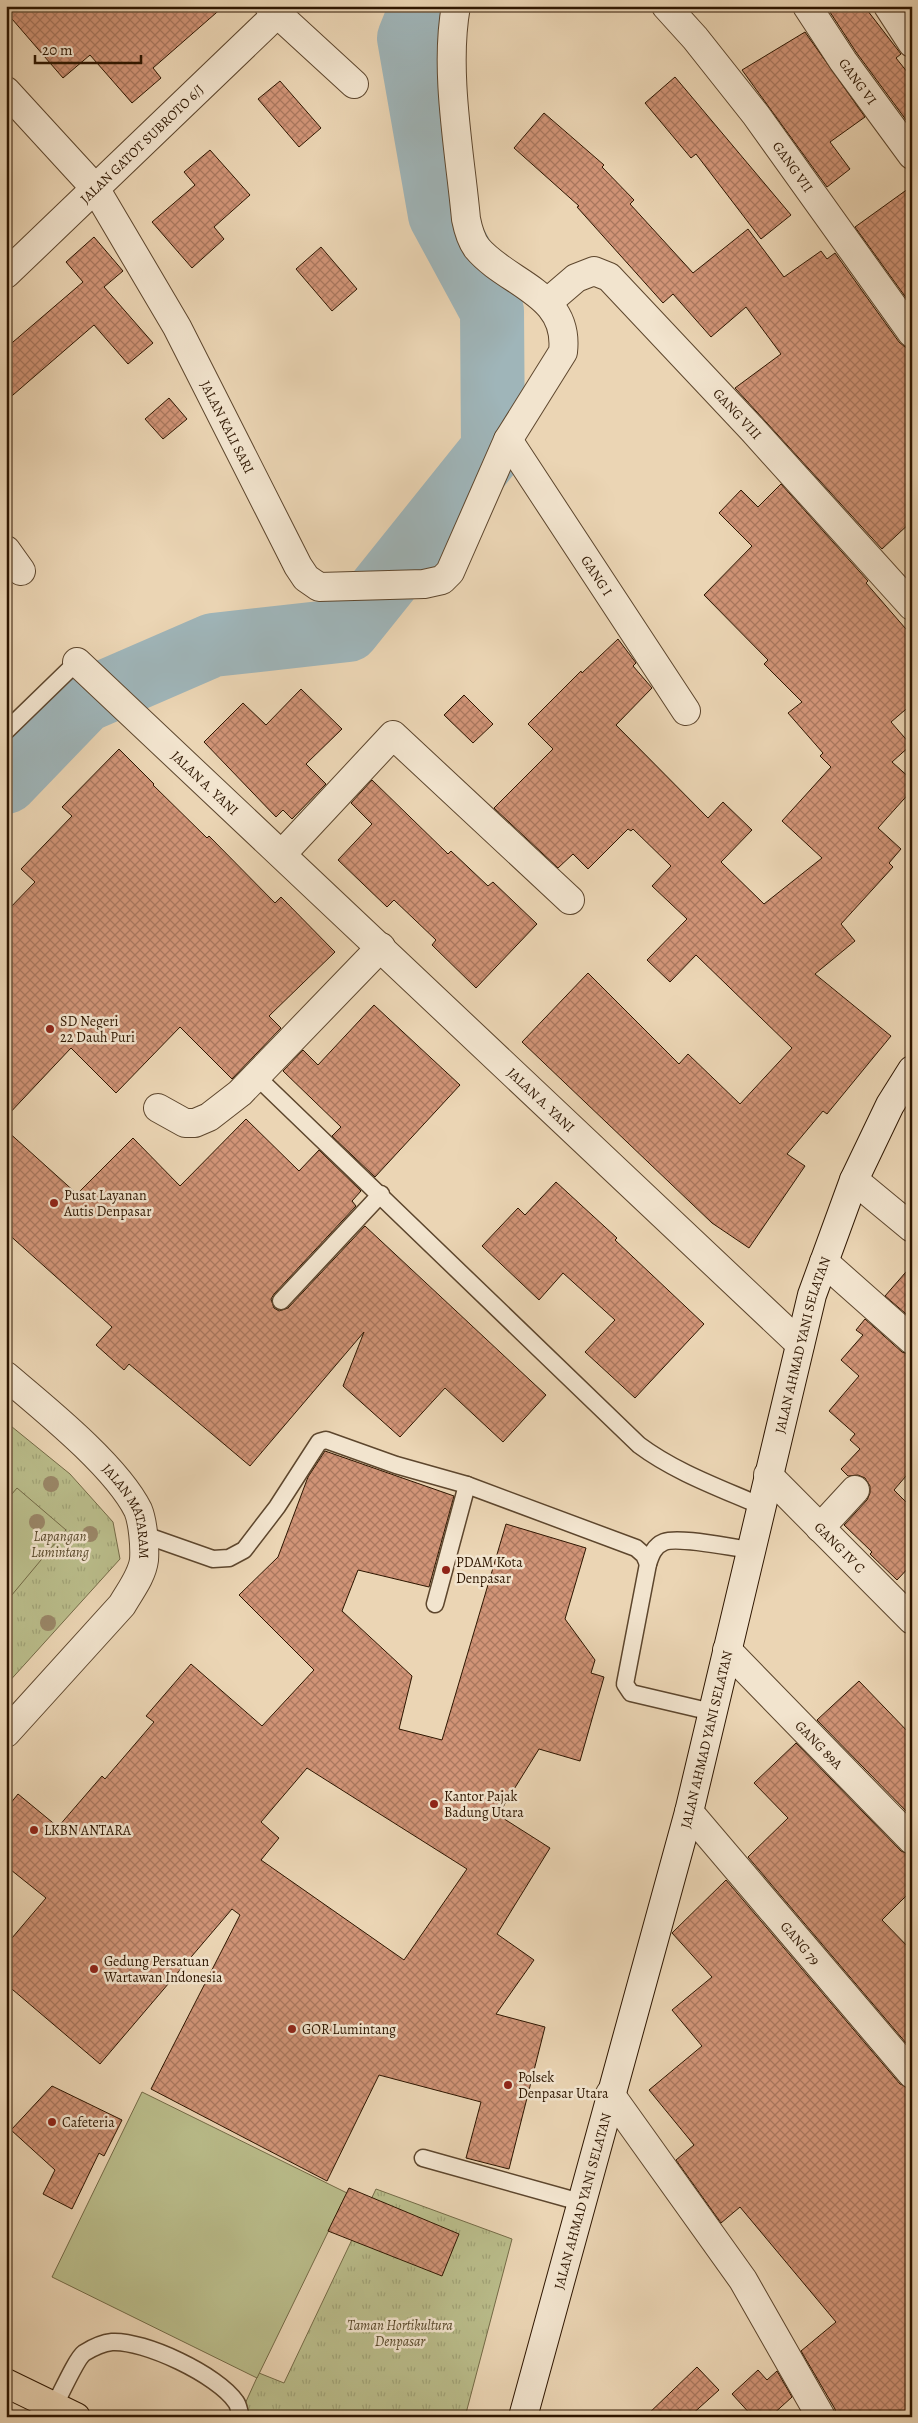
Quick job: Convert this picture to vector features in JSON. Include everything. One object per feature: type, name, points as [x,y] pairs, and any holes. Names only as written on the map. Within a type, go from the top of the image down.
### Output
[{"type":"highway","points":[[6,2383],[65,2412]]},
{"type":"street","points":[[456,6],[451,34],[451,63],[466,219],[470,234],[477,247],[490,260],[548,302]]},
{"type":"street","name":"GANG VII","points":[[666,6],[695,38],[756,115],[912,333]]},
{"type":"street","name":"GANG VI","points":[[807,6],[843,61],[912,155]]},
{"type":"street","points":[[888,6],[912,43]]},
{"type":"street","points":[[273,10],[354,84]]},
{"type":"street","name":"JALAN GATOT SUBROTO 6/J","points":[[6,274],[273,10]]},
{"type":"street","name":"JALAN KALI SARI","points":[[6,91],[95,188],[177,327],[298,566],[306,578],[319,587],[437,582],[450,572],[508,440],[563,352],[565,339],[548,302]]},
{"type":"street","name":"GANG VIII","points":[[548,302],[576,278],[594,271],[609,277],[752,429],[912,606]]},
{"type":"street","name":"GANG I","points":[[508,440],[686,711]]},
{"type":"street","name":"JALAN A. YANI","points":[[81,665],[800,1344]]},
{"type":"street","points":[[282,854],[392,734],[570,900]]},
{"type":"street","points":[[158,1108],[185,1122],[195,1123],[209,1117],[240,1093],[381,947]]},
{"type":"street","name":"JALAN AHMAD YANI SELATAN","points":[[523,2417],[580,2202],[689,1812],[812,1295],[854,1180],[890,1105],[912,1070]]},
{"type":"street","points":[[854,1180],[912,1228]]},
{"type":"street","points":[[824,1262],[912,1340]]},
{"type":"street","name":"JALAN MATARAM","points":[[6,1376],[95,1455],[138,1512],[144,1560],[136,1580],[122,1605],[6,1733]]},
{"type":"street","name":"GANG IV C","points":[[768,1475],[912,1620]]},
{"type":"street","points":[[820,1528],[854,1490]]},
{"type":"street","name":"GANG 89A","points":[[727,1650],[912,1840]]},
{"type":"street","name":"GANG 79","points":[[689,1812],[912,2074]]},
{"type":"street","points":[[610,2094],[743,2280],[821,2417]]},
{"type":"lane","points":[[6,731],[81,665]]},
{"type":"lane","points":[[257,1076],[639,1444],[656,1458],[761,1506]]},
{"type":"lane","points":[[281,1301],[381,1194]]},
{"type":"lane","points":[[142,1534],[213,1559],[229,1558],[238,1554],[244,1550],[277,1507],[321,1440],[331,1440],[396,1465],[466,1485],[636,1548],[644,1556],[648,1564]]},
{"type":"lane","points":[[435,1604],[466,1485]]},
{"type":"lane","points":[[712,1712],[631,1693],[625,1684],[648,1564],[653,1550],[664,1542],[691,1542],[751,1550]]},
{"type":"lane","points":[[423,2158],[580,2202]]},
{"type":"lane","points":[[65,2412],[82,2355],[98,2345],[112,2342],[132,2343],[172,2356],[220,2387],[236,2402],[241,2417]]},
{"type":"green space","name":"Lapangan Lumintang","points":[[6,1422],[70,1474],[113,1522],[120,1559],[6,1685]]},
{"type":"green space","points":[[17,1488],[66,1530],[6,1602],[6,1501]]},
{"type":"green space","points":[[142,2092],[347,2193],[257,2378],[52,2277]]},
{"type":"green space","name":"Taman Hortikultura Denpasar","points":[[376,2189],[512,2239],[465,2417],[239,2417],[259,2373],[284,2383]]},
{"type":"building","points":[[6,6],[224,6],[153,68],[161,78],[132,103],[90,55],[63,78],[6,12]]},
{"type":"building","points":[[826,6],[864,6],[901,54],[896,58],[912,78],[912,128],[856,52]]},
{"type":"building","points":[[805,32],[865,117],[830,142],[850,169],[827,187],[742,70]]},
{"type":"building","points":[[675,77],[791,215],[761,239],[696,154],[691,158],[645,103]]},
{"type":"building","points":[[280,81],[321,128],[299,147],[258,99]]},
{"type":"building","points":[[544,113],[604,165],[602,167],[634,200],[630,204],[693,273],[748,229],[784,277],[821,251],[827,259],[835,253],[899,342],[905,347],[912,348],[912,521],[882,549],[735,388],[781,354],[746,307],[711,337],[673,294],[663,303],[577,207],[579,206],[514,148]]},
{"type":"building","points":[[210,150],[250,195],[214,227],[224,239],[192,268],[152,222],[195,185],[184,172]]},
{"type":"building","points":[[912,186],[912,306],[855,227]]},
{"type":"building","points":[[94,237],[123,271],[104,287],[153,343],[128,364],[94,325],[6,401],[6,348],[83,282],[66,262]]},
{"type":"building","points":[[321,247],[357,289],[332,311],[296,269]]},
{"type":"building","points":[[169,398],[187,419],[163,439],[145,419]]},
{"type":"building","points":[[781,484],[868,581],[866,583],[912,636],[912,704],[891,722],[911,745],[892,762],[912,780],[912,790],[878,828],[901,849],[889,863],[893,867],[841,924],[855,941],[815,974],[891,1036],[827,1114],[823,1111],[787,1154],[805,1166],[749,1248],[712,1223],[522,1042],[588,973],[679,1064],[688,1054],[740,1104],[792,1048],[696,955],[670,982],[647,960],[687,919],[652,886],[671,866],[633,829],[631,831],[628,829],[588,869],[573,854],[558,868],[494,808],[553,749],[528,724],[581,671],[582,673],[618,639],[636,663],[633,666],[652,688],[616,725],[708,818],[723,802],[752,830],[721,862],[764,904],[822,858],[782,821],[831,767],[820,756],[823,753],[788,713],[802,702],[764,664],[768,660],[704,595],[752,546],[719,513],[741,490],[758,507]]},
{"type":"building","points":[[301,689],[342,729],[306,764],[326,784],[292,819],[283,810],[276,817],[204,742],[243,703],[266,725]]},
{"type":"building","points":[[464,695],[493,724],[473,743],[444,715]]},
{"type":"building","points":[[119,749],[153,785],[207,838],[209,836],[275,903],[281,897],[335,952],[269,1016],[281,1028],[232,1079],[180,1027],[116,1093],[71,1048],[6,1117],[6,912],[35,882],[21,869],[72,816],[62,807]]},
{"type":"building","points":[[372,780],[448,854],[451,851],[488,886],[493,882],[537,924],[476,988],[432,945],[436,940],[394,900],[387,907],[338,860],[372,824],[351,803]]},
{"type":"building","points":[[374,1005],[460,1085],[375,1177],[332,1136],[341,1127],[283,1071],[303,1050],[318,1065]]},
{"type":"building","points":[[246,1119],[299,1171],[319,1150],[361,1191],[352,1201],[356,1206],[274,1294],[271,1299],[274,1308],[279,1311],[288,1308],[365,1226],[546,1395],[503,1442],[445,1388],[400,1437],[343,1386],[364,1332],[250,1466],[129,1364],[124,1370],[96,1345],[112,1327],[6,1232],[6,1130],[77,1194],[133,1138],[180,1186]]},
{"type":"building","points":[[556,1182],[617,1238],[615,1240],[704,1324],[635,1398],[585,1352],[615,1320],[563,1273],[539,1300],[482,1246],[518,1208],[525,1215]]},
{"type":"building","points":[[912,1265],[912,1319],[885,1296]]},
{"type":"building","points":[[865,1319],[902,1352],[912,1355],[912,1469],[894,1490],[912,1508],[912,1564],[897,1580],[844,1525],[867,1500],[870,1486],[865,1478],[858,1475],[848,1476],[841,1469],[860,1449],[850,1440],[855,1434],[829,1411],[859,1376],[841,1360],[863,1335],[856,1330]]},
{"type":"building","points":[[325,1451],[454,1496],[429,1587],[358,1570],[342,1611],[412,1676],[399,1729],[442,1740],[506,1524],[586,1548],[565,1619],[595,1660],[591,1673],[604,1677],[580,1761],[539,1749],[498,1815],[550,1848],[497,1934],[534,1960],[496,2014],[545,2027],[509,2169],[466,2158],[481,2102],[379,2075],[327,2181],[151,2089],[240,1915],[232,1909],[100,2064],[6,1984],[6,1945],[46,1898],[6,1866],[6,1809],[18,1794],[58,1827],[102,1776],[105,1779],[154,1722],[146,1716],[191,1664],[262,1726],[314,1670],[239,1595],[278,1557],[308,1477]],"holes":[[[307,1768],[467,1869],[404,1960],[261,1860],[279,1838],[261,1822]]]},
{"type":"building","points":[[859,1681],[912,1736],[912,1817],[817,1720]]},
{"type":"building","points":[[796,1743],[901,1851],[912,1855],[912,1890],[882,1920],[912,1951],[912,2050],[748,1857],[788,1818],[754,1783]]},
{"type":"building","points":[[726,1880],[900,2084],[912,2089],[912,2417],[837,2417],[835,2409],[801,2351],[836,2322],[740,2207],[721,2223],[676,2160],[694,2145],[649,2090],[702,2046],[672,2010],[712,1977],[672,1933]]},
{"type":"building","points":[[52,2086],[122,2120],[104,2156],[99,2153],[72,2209],[43,2194],[55,2170],[11,2130]]},
{"type":"building","points":[[349,2188],[459,2234],[442,2276],[328,2231]]},
{"type":"building","points":[[697,2367],[719,2390],[689,2417],[645,2417]]},
{"type":"building","points":[[758,2370],[767,2380],[777,2371],[792,2397],[770,2417],[753,2417],[732,2394]]},
{"type":"waterway","points":[[6,782],[84,701],[213,645],[348,630],[493,449],[492,311],[440,215],[409,38],[422,6]]},
{"type":"place","name":"SD Negeri 22 Dauh Puri","points":[[50,1029]]},
{"type":"place","name":"Pusat Layanan Autis Denpasar","points":[[54,1203]]},
{"type":"place","name":"PDAM Kota Denpasar","points":[[446,1570]]},
{"type":"place","name":"Kantor Pajak Badung Utara","points":[[434,1804]]},
{"type":"place","name":"LKBN ANTARA","points":[[34,1830]]},
{"type":"place","name":"Gedung Persatuan Wartawan Indonesia","points":[[94,1969]]},
{"type":"place","name":"GOR Lumintang","points":[[292,2029]]},
{"type":"place","name":"Polsek Denpasar Utara","points":[[508,2085]]},
{"type":"place","name":"Cafeteria","points":[[52,2122]]}]
